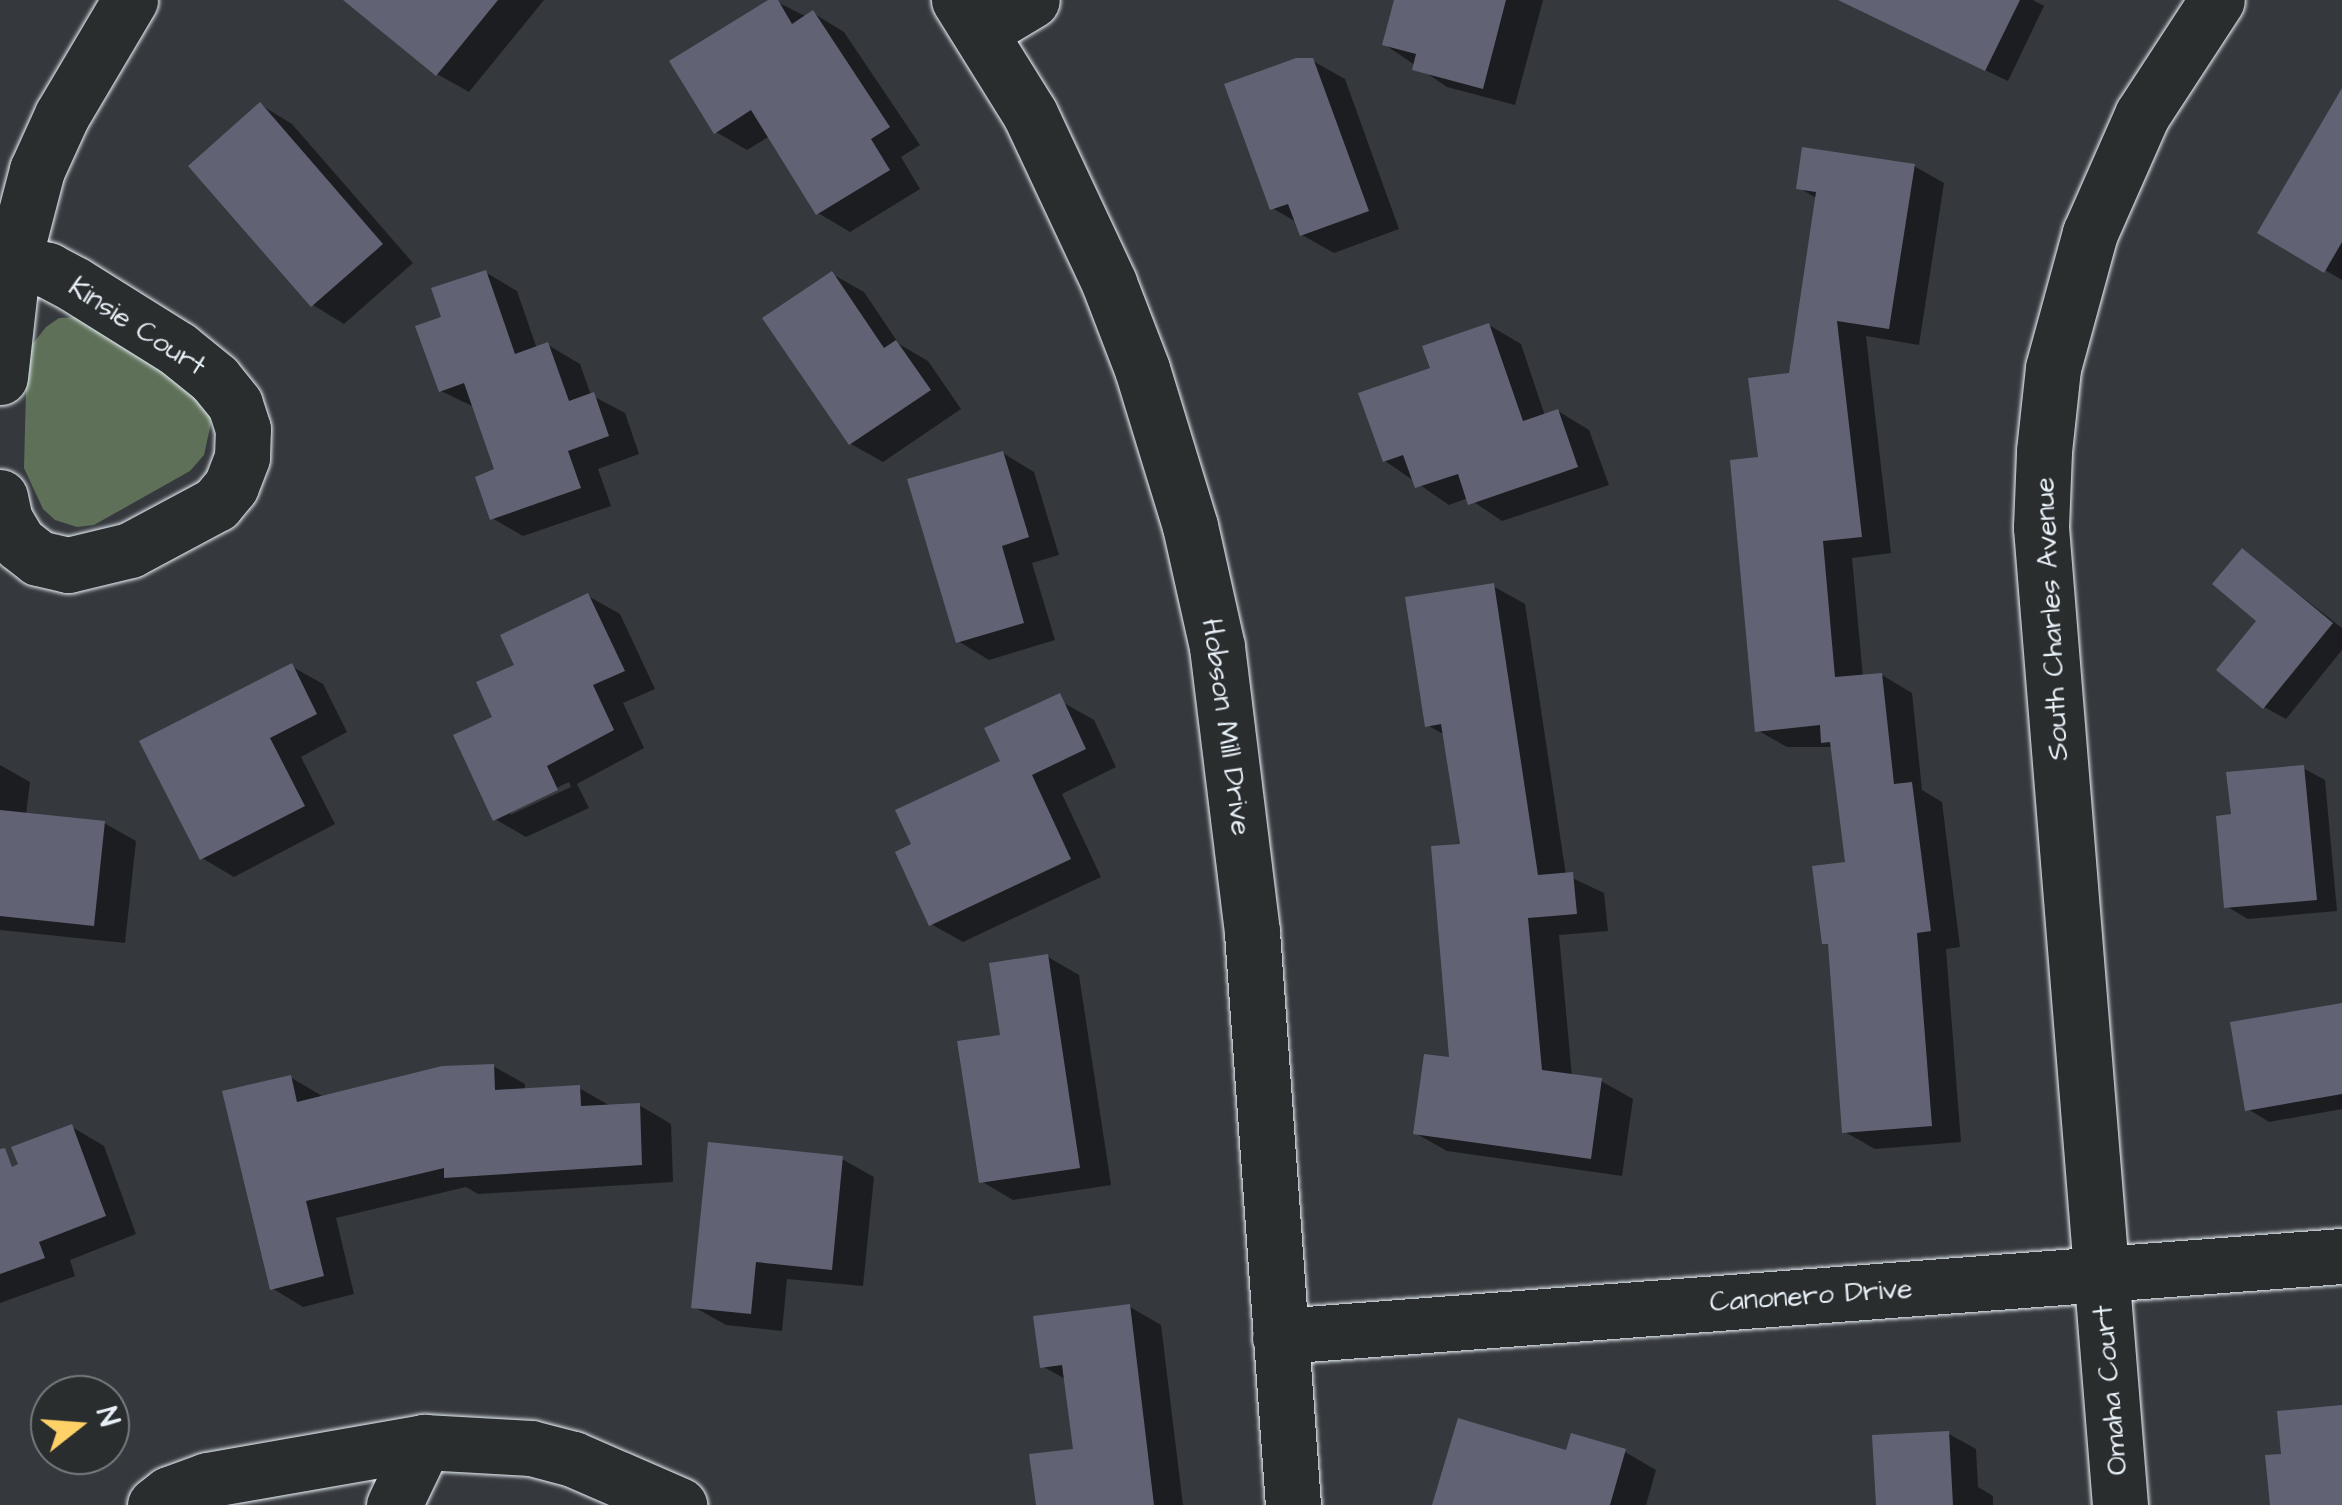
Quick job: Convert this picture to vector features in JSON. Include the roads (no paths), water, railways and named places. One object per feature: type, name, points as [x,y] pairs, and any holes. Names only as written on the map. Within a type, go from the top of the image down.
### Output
[{"type":"street","points":[[0,377],[13,262],[37,170],[62,115],[130,0]]},
{"type":"street","points":[[971,15],[1032,0]]},
{"type":"street","name":"South Charles Avenue","points":[[2102,1275],[2041,526],[2044,451],[2053,368],[2090,233],[2142,115],[2217,0]]},
{"type":"street","name":"Hobson Mill Drive","points":[[971,15],[1030,114],[1108,283],[1142,369],[1190,526],[1217,647],[1240,817],[1292,1505]]},
{"type":"street","name":"Kinsie Court","points":[[0,498],[5,520],[19,543],[38,558],[68,566],[130,550],[216,504],[231,486],[242,457],[243,429],[235,404],[214,378],[178,349],[74,284],[48,270],[13,262]]},
{"type":"street","name":"Canonero Drive","points":[[1280,1336],[2342,1256]]},
{"type":"street","name":"Omaha Court","points":[[2102,1275],[2120,1505]]},
{"type":"street","points":[[394,1505],[424,1442]]},
{"type":"street","points":[[155,1505],[169,1494],[208,1480],[424,1442],[532,1448],[573,1459],[679,1505]]}]
